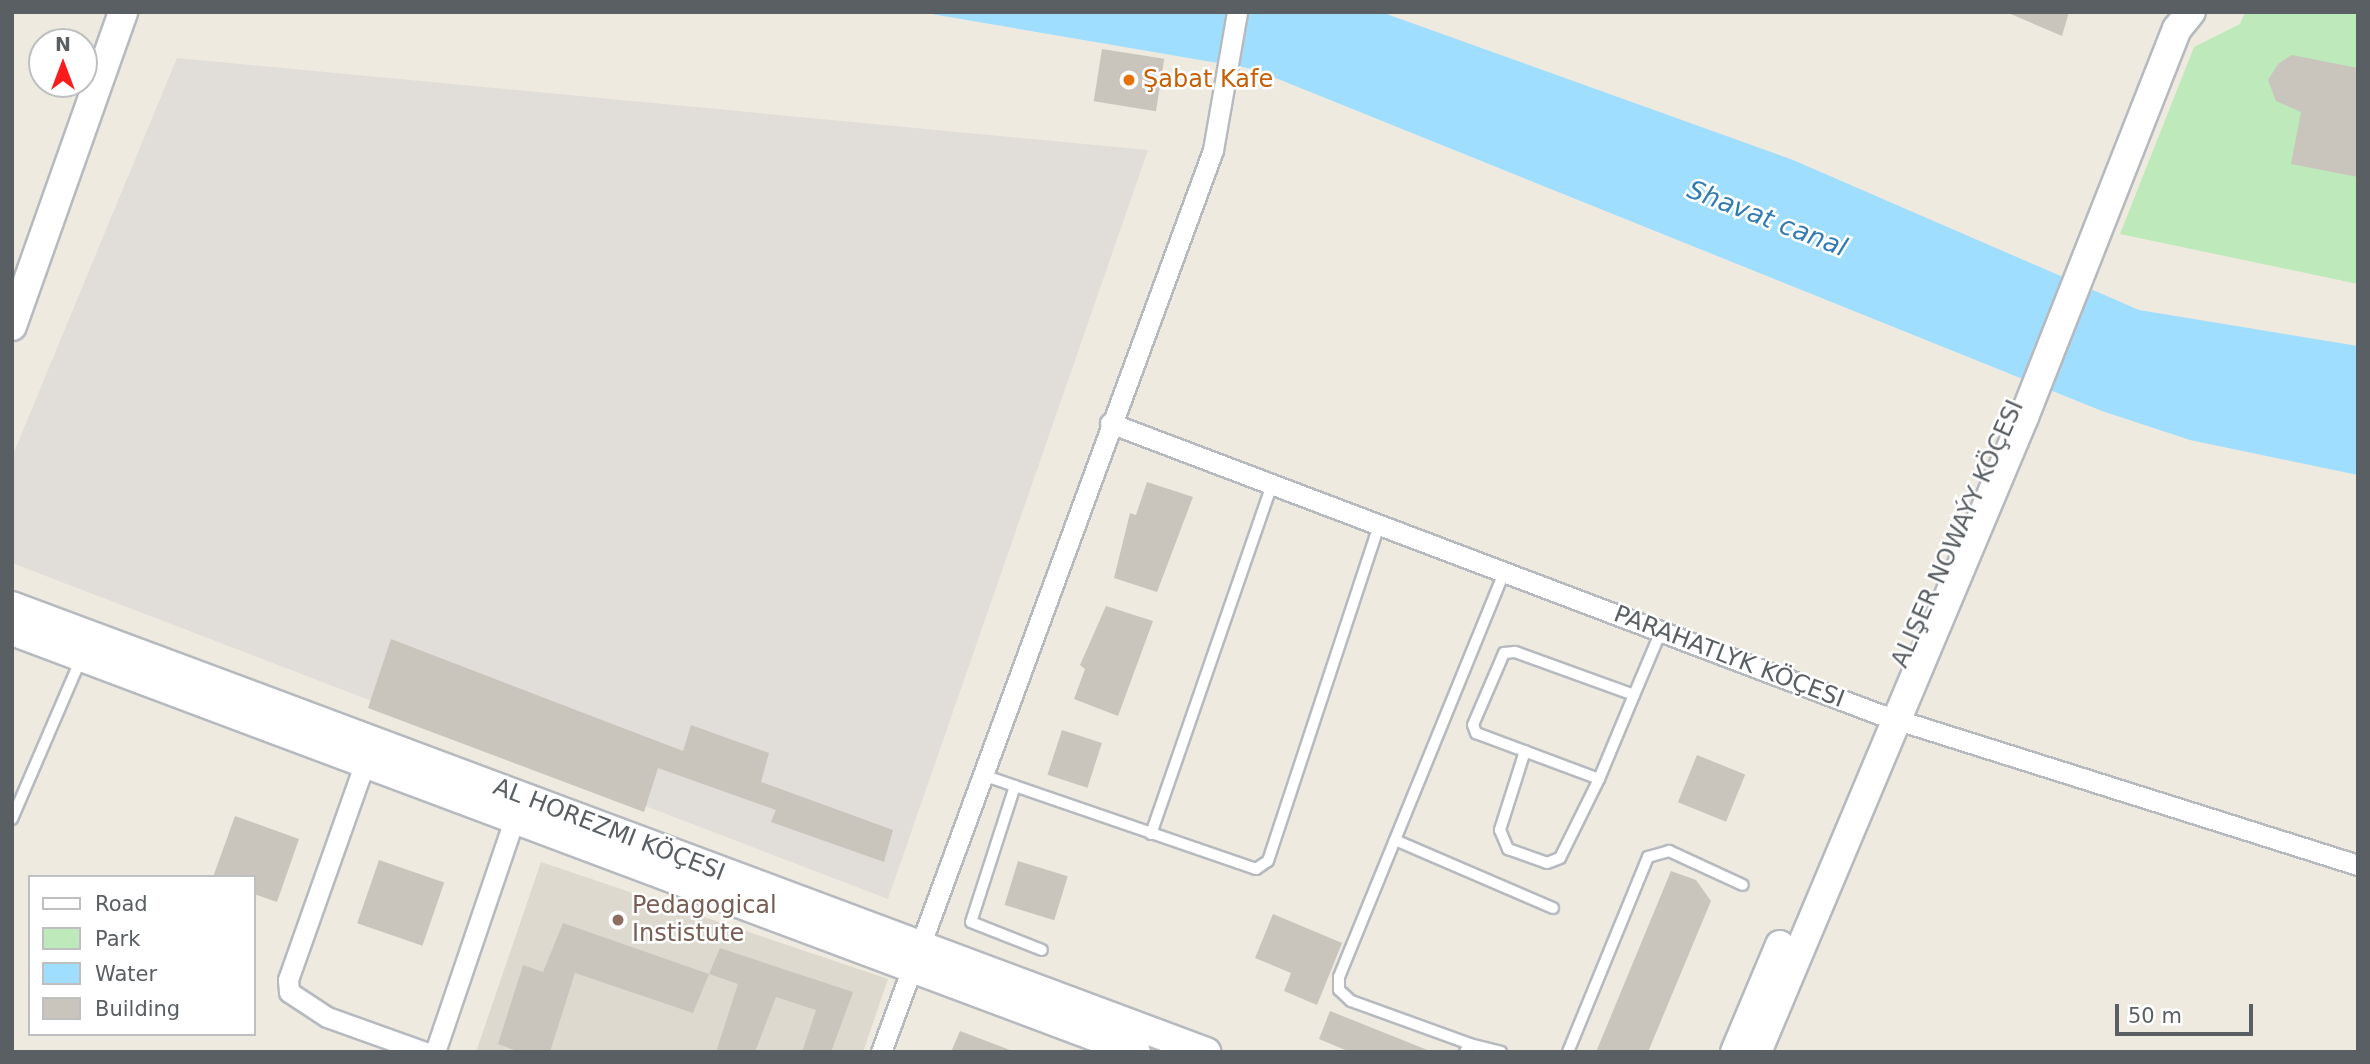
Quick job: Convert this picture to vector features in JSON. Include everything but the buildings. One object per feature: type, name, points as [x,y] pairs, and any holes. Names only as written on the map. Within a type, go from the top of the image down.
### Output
[{"type":"street","points":[[12,326],[123,12]]},
{"type":"street","points":[[881,1052],[913,955],[1213,150],[1237,12]]},
{"type":"street","name":"ALIŞER NOWAÝY KÖÇESI","points":[[2082,256],[2168,12]]},
{"type":"street","name":"ALIŞER NOWAÝY KÖÇESI","points":[[1735,1052],[2018,415],[2177,29],[2191,12]]},
{"type":"street","name":"PARAHATLYK KÖÇESI","points":[[1110,423],[1886,716],[2358,865]]},
{"type":"street","name":"AL HOREZMI KÖÇESI","points":[[12,606],[517,809],[913,955],[1206,1052]]},
{"type":"street","name":"AL HOREZMI KÖÇESI","points":[[12,631],[364,765],[517,809]]},
{"type":"street","name":"ALIŞER NOWAÝY KÖÇESI","points":[[1757,1052],[1886,716]]},
{"type":"street","points":[[364,765],[288,980],[289,992],[327,1017],[425,1052]]},
{"type":"street","points":[[435,1052],[517,809]]},
{"type":"street","name":"AL HOREZMI KÖÇESI","points":[[913,955],[1136,1052]]},
{"type":"lane","points":[[1151,834],[1272,484]]},
{"type":"lane","points":[[980,774],[1256,869],[1268,861],[1379,525]]},
{"type":"lane","points":[[1501,1052],[1467,1048],[1351,1001],[1339,990],[1339,977],[1504,572]]},
{"type":"lane","points":[[1525,751],[1500,830],[1508,849],[1547,863],[1560,858],[1599,779],[1661,631]]},
{"type":"lane","points":[[1599,779],[1476,733],[1473,725],[1504,653],[1515,652],[1634,695]]},
{"type":"lane","points":[[12,819],[82,658]]},
{"type":"lane","points":[[1015,786],[971,922],[1042,950]]},
{"type":"lane","points":[[1395,840],[1553,908]]},
{"type":"lane","points":[[1568,1052],[1648,857],[1669,851],[1743,886]]},
{"type":"shaded area","points":[[177,58],[1148,150],[888,899],[12,563],[12,457]]},
{"type":"shaded area","name":"Pedagogical Instistute","points":[[541,862],[888,979],[863,1052],[476,1052]]},
{"type":"green space","points":[[2245,12],[2358,12],[2358,284],[2120,234],[2194,47],[2240,24]]},
{"type":"water","name":"Shavat canal","points":[[920,12],[1381,12],[1793,160],[2139,310],[2358,346],[2358,475],[2190,440],[2102,411],[1253,69]]},
{"type":"place","name":"Şabat Kafe","points":[[1129,80]]},
{"type":"place","name":"Pedagogical Instistute","points":[[618,920]]}]
